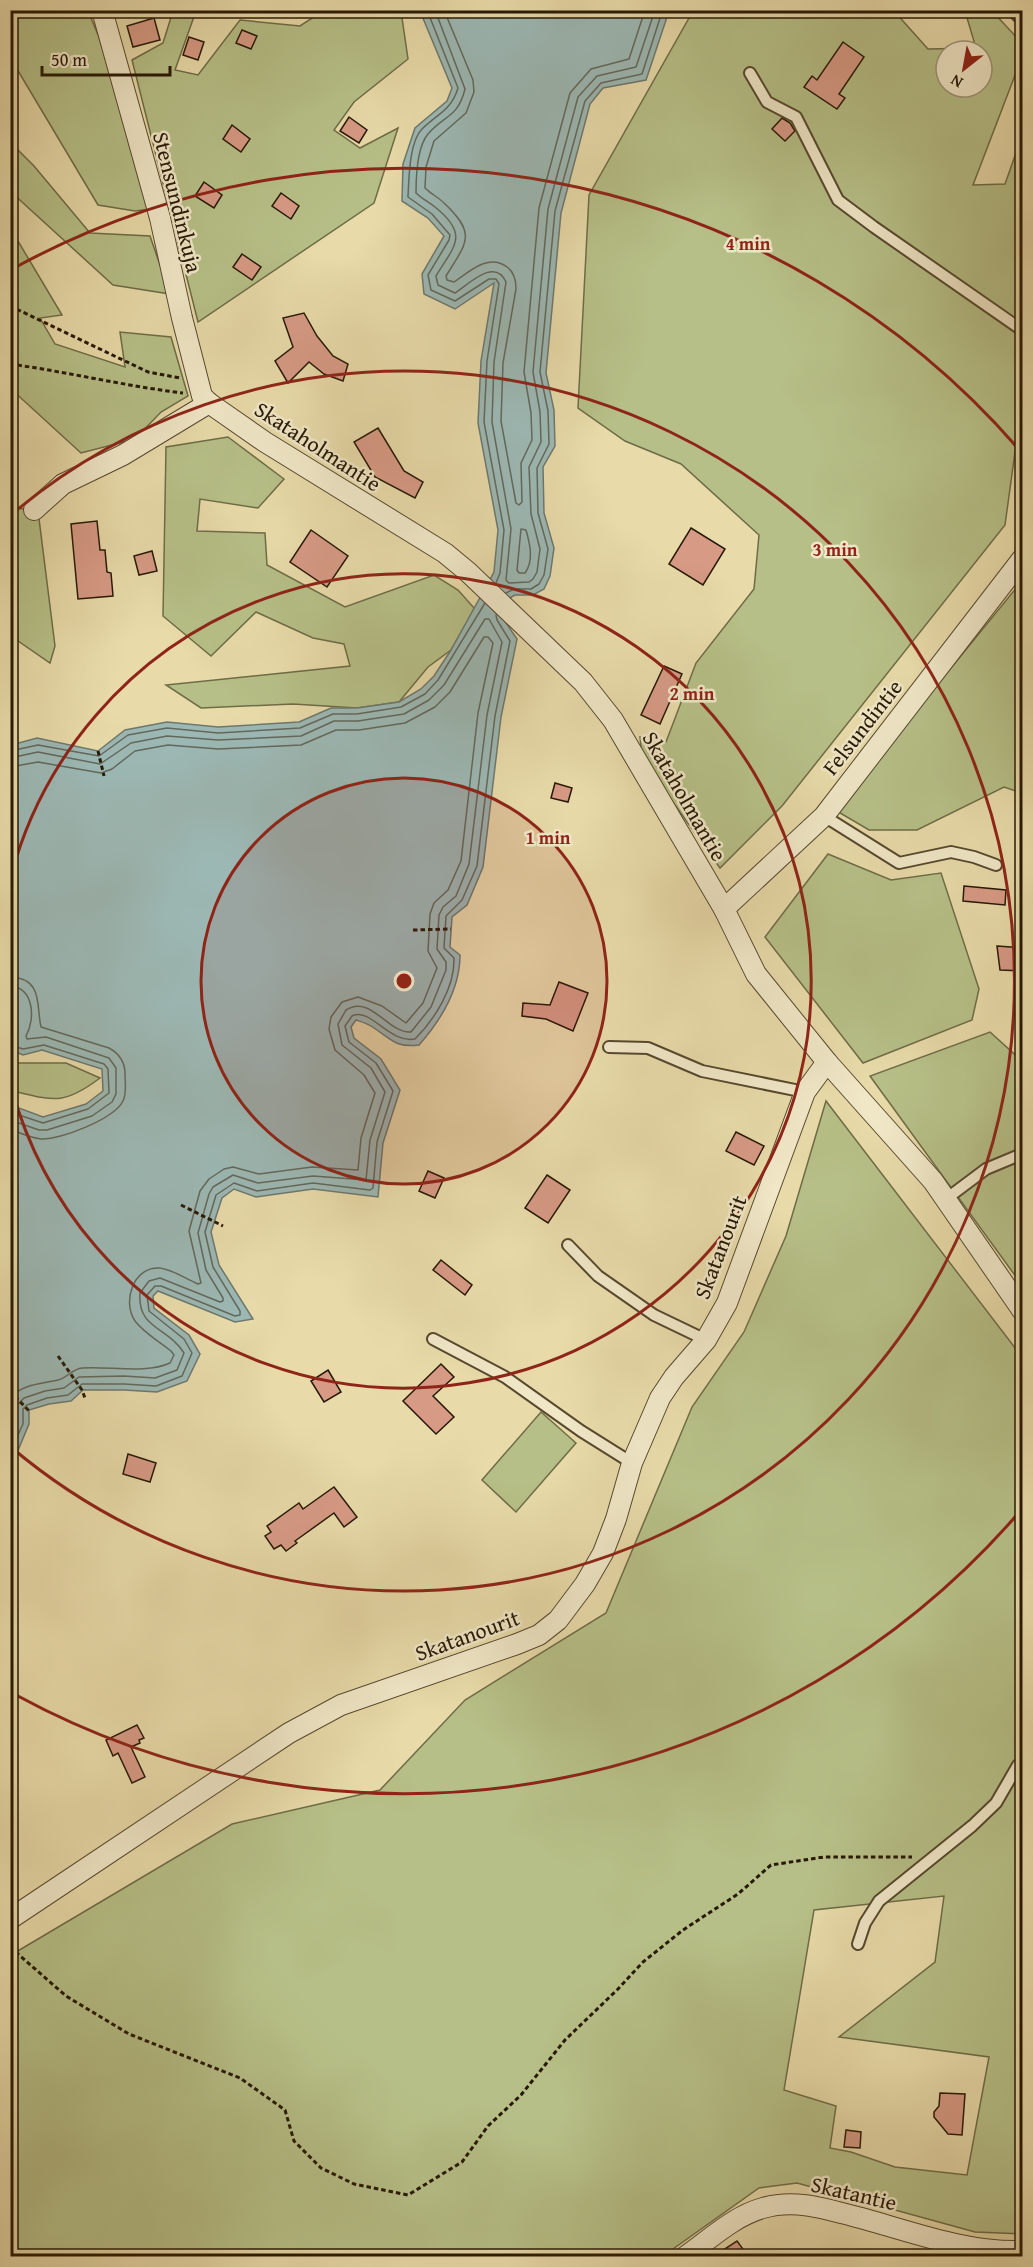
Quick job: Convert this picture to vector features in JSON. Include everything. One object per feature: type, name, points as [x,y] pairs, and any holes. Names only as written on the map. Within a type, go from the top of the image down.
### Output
[{"type":"street","name":"Stensundinkuja","points":[[102,10],[160,218],[182,318],[204,393]]},
{"type":"street","points":[[34,510],[63,484],[123,455],[204,393]]},
{"type":"street","name":"Skataholmantie","points":[[204,393],[284,454],[445,553],[584,682],[613,720],[724,909],[756,974],[827,1062],[933,1181],[1023,1310]]},
{"type":"street","name":"Felsundintie","points":[[724,909],[824,816],[1023,559]]},
{"type":"street","name":"Skatanourit","points":[[10,1919],[290,1733],[341,1705],[517,1644],[539,1635],[558,1620],[585,1584],[603,1553],[616,1519],[632,1463],[660,1398],[674,1377],[706,1340],[727,1303],[805,1092],[827,1062]]},
{"type":"street","name":"Skatantie","points":[[686,2256],[740,2217],[761,2208],[788,2204],[812,2205],[947,2242],[981,2248],[1023,2251]]},
{"type":"lane","points":[[1012,10],[1023,20]]},
{"type":"lane","points":[[750,73],[767,102],[796,117],[838,200],[874,228],[1023,330]]},
{"type":"lane","points":[[824,816],[899,863],[951,852],[974,856],[996,865]]},
{"type":"lane","points":[[609,1047],[648,1048],[702,1071],[805,1092]]},
{"type":"lane","points":[[946,1198],[987,1169],[1023,1154]]},
{"type":"lane","points":[[568,1245],[597,1276],[654,1315],[706,1340]]},
{"type":"lane","points":[[433,1338],[505,1377],[581,1431],[632,1463]]},
{"type":"lane","points":[[858,1944],[865,1923],[879,1901],[972,1826],[996,1803],[1023,1761]]},
{"type":"path","points":[[10,306],[148,372],[204,393]]},
{"type":"path","points":[[10,364],[66,372],[142,388],[204,393]]},
{"type":"path","points":[[98,751],[104,776]]},
{"type":"path","points":[[413,930],[451,929]]},
{"type":"path","points":[[181,1205],[223,1226]]},
{"type":"path","points":[[58,1356],[82,1390],[85,1398]]},
{"type":"path","points":[[10,1391],[29,1411]]},
{"type":"path","points":[[10,1947],[66,1996],[129,2034],[240,2078],[285,2110],[294,2141],[321,2168],[354,2184],[408,2194],[462,2162],[488,2126],[521,2095],[565,2040],[643,1962],[683,1930],[738,1894],[771,1865],[836,1857],[932,1857]]},
{"type":"green space","points":[[10,11],[88,11],[99,37],[150,209],[135,211],[98,205],[11,59]]},
{"type":"green space","points":[[173,11],[196,11],[175,70],[198,75],[240,20],[300,26],[323,11],[401,11],[408,59],[354,102],[334,130],[360,148],[398,128],[374,203],[198,322],[132,60],[163,43]]},
{"type":"green space","points":[[693,11],[894,11],[928,49],[934,49],[934,99],[994,99],[994,39],[973,39],[965,11],[992,11],[1022,43],[1022,57],[973,185],[1005,184],[1022,136],[1022,401],[1005,525],[782,806],[720,868],[642,759],[640,737],[666,742],[696,663],[754,589],[759,535],[681,464],[625,441],[578,408],[589,195]]},
{"type":"green space","points":[[10,142],[34,166],[90,233],[150,236],[170,294],[113,285],[11,192]]},
{"type":"green space","points":[[10,231],[62,315],[40,318],[55,344],[125,367],[120,332],[171,337],[188,396],[161,412],[135,439],[81,453],[11,389]]},
{"type":"green space","points":[[228,437],[284,479],[258,508],[200,499],[197,531],[265,533],[267,565],[345,607],[434,575],[458,590],[475,609],[451,650],[428,667],[399,702],[357,708],[293,704],[201,708],[166,685],[350,666],[344,644],[313,638],[256,612],[211,656],[163,616],[166,447]]},
{"type":"green space","points":[[10,507],[38,511],[55,646],[50,663],[18,641],[11,642]]},
{"type":"green space","points":[[1022,581],[1022,793],[1004,787],[917,830],[869,830],[835,810]]},
{"type":"green space","points":[[828,854],[891,880],[941,873],[979,989],[972,1020],[863,1063],[765,937]]},
{"type":"green space","points":[[990,1032],[1022,1061],[1022,1285],[870,1076]]},
{"type":"green space","points":[[10,1063],[66,1063],[100,1078],[68,1097],[39,1097],[13,1091]]},
{"type":"green space","points":[[826,1101],[1022,1357],[1022,2234],[975,2232],[797,2183],[759,2188],[663,2256],[11,2256],[11,1955],[232,1824],[380,1790],[465,1700],[606,1613],[692,1407],[744,1332],[786,1236]],"holes":[[[944,1896],[935,1962],[839,2037],[989,2057],[967,2175],[895,2167],[851,2152],[830,2148],[836,2106],[784,2090],[814,1910]]]},
{"type":"green space","points":[[541,1412],[576,1443],[516,1512],[482,1480]]},
{"type":"water","points":[[420,11],[672,11],[667,17],[646,80],[603,88],[590,104],[561,213],[546,373],[554,410],[555,446],[543,467],[544,513],[554,548],[550,576],[544,589],[533,595],[515,595],[504,601],[502,617],[517,639],[501,717],[483,867],[467,905],[452,917],[450,947],[460,955],[457,980],[442,1015],[419,1045],[399,1044],[370,1025],[356,1020],[351,1027],[354,1038],[381,1059],[400,1090],[383,1143],[378,1197],[313,1189],[256,1197],[234,1189],[222,1198],[211,1232],[219,1265],[253,1319],[235,1322],[158,1291],[153,1296],[154,1308],[189,1335],[200,1354],[187,1381],[157,1392],[83,1390],[71,1401],[29,1410],[29,1424],[11,1467],[11,1105],[43,1117],[86,1104],[103,1091],[102,1069],[42,1050],[23,1055],[11,1050],[11,1035],[17,1023],[17,1005],[10,996],[11,745],[37,738],[98,751],[125,730],[167,722],[218,727],[299,722],[331,708],[357,708],[399,702],[421,689],[434,676],[494,572],[498,530],[478,423],[481,361],[494,283],[455,309],[424,294],[422,274],[444,236],[428,218],[402,201],[403,164],[415,128],[447,101],[452,88]]},
{"type":"building","points":[[154,18],[160,40],[133,47],[127,26]]},
{"type":"building","points":[[242,30],[257,36],[251,49],[236,43]]},
{"type":"building","points":[[189,37],[204,42],[198,60],[183,55]]},
{"type":"building","points":[[843,42],[864,57],[839,94],[845,98],[837,109],[804,87],[812,76],[817,80]]},
{"type":"building","points":[[349,117],[367,130],[359,143],[340,131]]},
{"type":"building","points":[[782,118],[790,123],[795,131],[785,141],[772,129]]},
{"type":"building","points":[[232,125],[250,139],[241,152],[223,139]]},
{"type":"building","points":[[204,182],[222,195],[214,208],[195,196]]},
{"type":"building","points":[[281,193],[299,206],[291,219],[272,206]]},
{"type":"building","points":[[242,254],[261,267],[252,280],[233,267]]},
{"type":"building","points":[[304,313],[317,336],[333,356],[348,364],[343,381],[324,374],[309,362],[288,383],[275,361],[293,347],[283,318]]},
{"type":"building","points":[[378,428],[404,471],[423,482],[415,498],[375,477],[354,442]]},
{"type":"building","points":[[97,521],[100,550],[105,550],[107,572],[111,573],[113,596],[78,599],[71,524]]},
{"type":"building","points":[[691,528],[725,549],[703,585],[669,564]]},
{"type":"building","points":[[311,530],[348,556],[327,587],[290,562]]},
{"type":"building","points":[[152,551],[157,571],[139,575],[134,556]]},
{"type":"building","points":[[664,666],[682,674],[660,724],[641,715]]},
{"type":"building","points":[[555,783],[572,788],[568,802],[551,798]]},
{"type":"building","points":[[964,886],[1006,890],[1005,905],[963,901]]},
{"type":"building","points":[[997,946],[1023,948],[1023,971],[1000,970]]},
{"type":"building","points":[[559,982],[588,993],[573,1031],[546,1019],[522,1016],[523,1003],[550,1005]]},
{"type":"building","points":[[736,1132],[764,1146],[754,1165],[726,1151]]},
{"type":"building","points":[[428,1171],[444,1178],[435,1198],[419,1191]]},
{"type":"building","points":[[547,1175],[570,1190],[548,1223],[525,1208]]},
{"type":"building","points":[[441,1260],[472,1285],[465,1295],[433,1270]]},
{"type":"building","points":[[441,1364],[454,1377],[433,1396],[454,1417],[436,1434],[403,1401]]},
{"type":"building","points":[[328,1370],[341,1392],[324,1402],[311,1381]]},
{"type":"building","points":[[128,1454],[156,1463],[150,1482],[123,1474]]},
{"type":"building","points":[[334,1487],[357,1517],[344,1527],[334,1513],[295,1541],[297,1543],[286,1551],[281,1545],[274,1549],[265,1536],[271,1532],[267,1526],[299,1503],[303,1509]]},
{"type":"building","points":[[137,1725],[144,1738],[139,1740],[140,1743],[131,1747],[145,1777],[132,1783],[118,1753],[113,1756],[106,1740]]},
{"type":"building","points":[[940,2093],[965,2094],[962,2135],[948,2134],[934,2117],[934,2112],[939,2106]]},
{"type":"building","points":[[846,2130],[861,2132],[860,2148],[844,2147]]},
{"type":"building","points":[[737,2241],[748,2256],[714,2256]]}]
